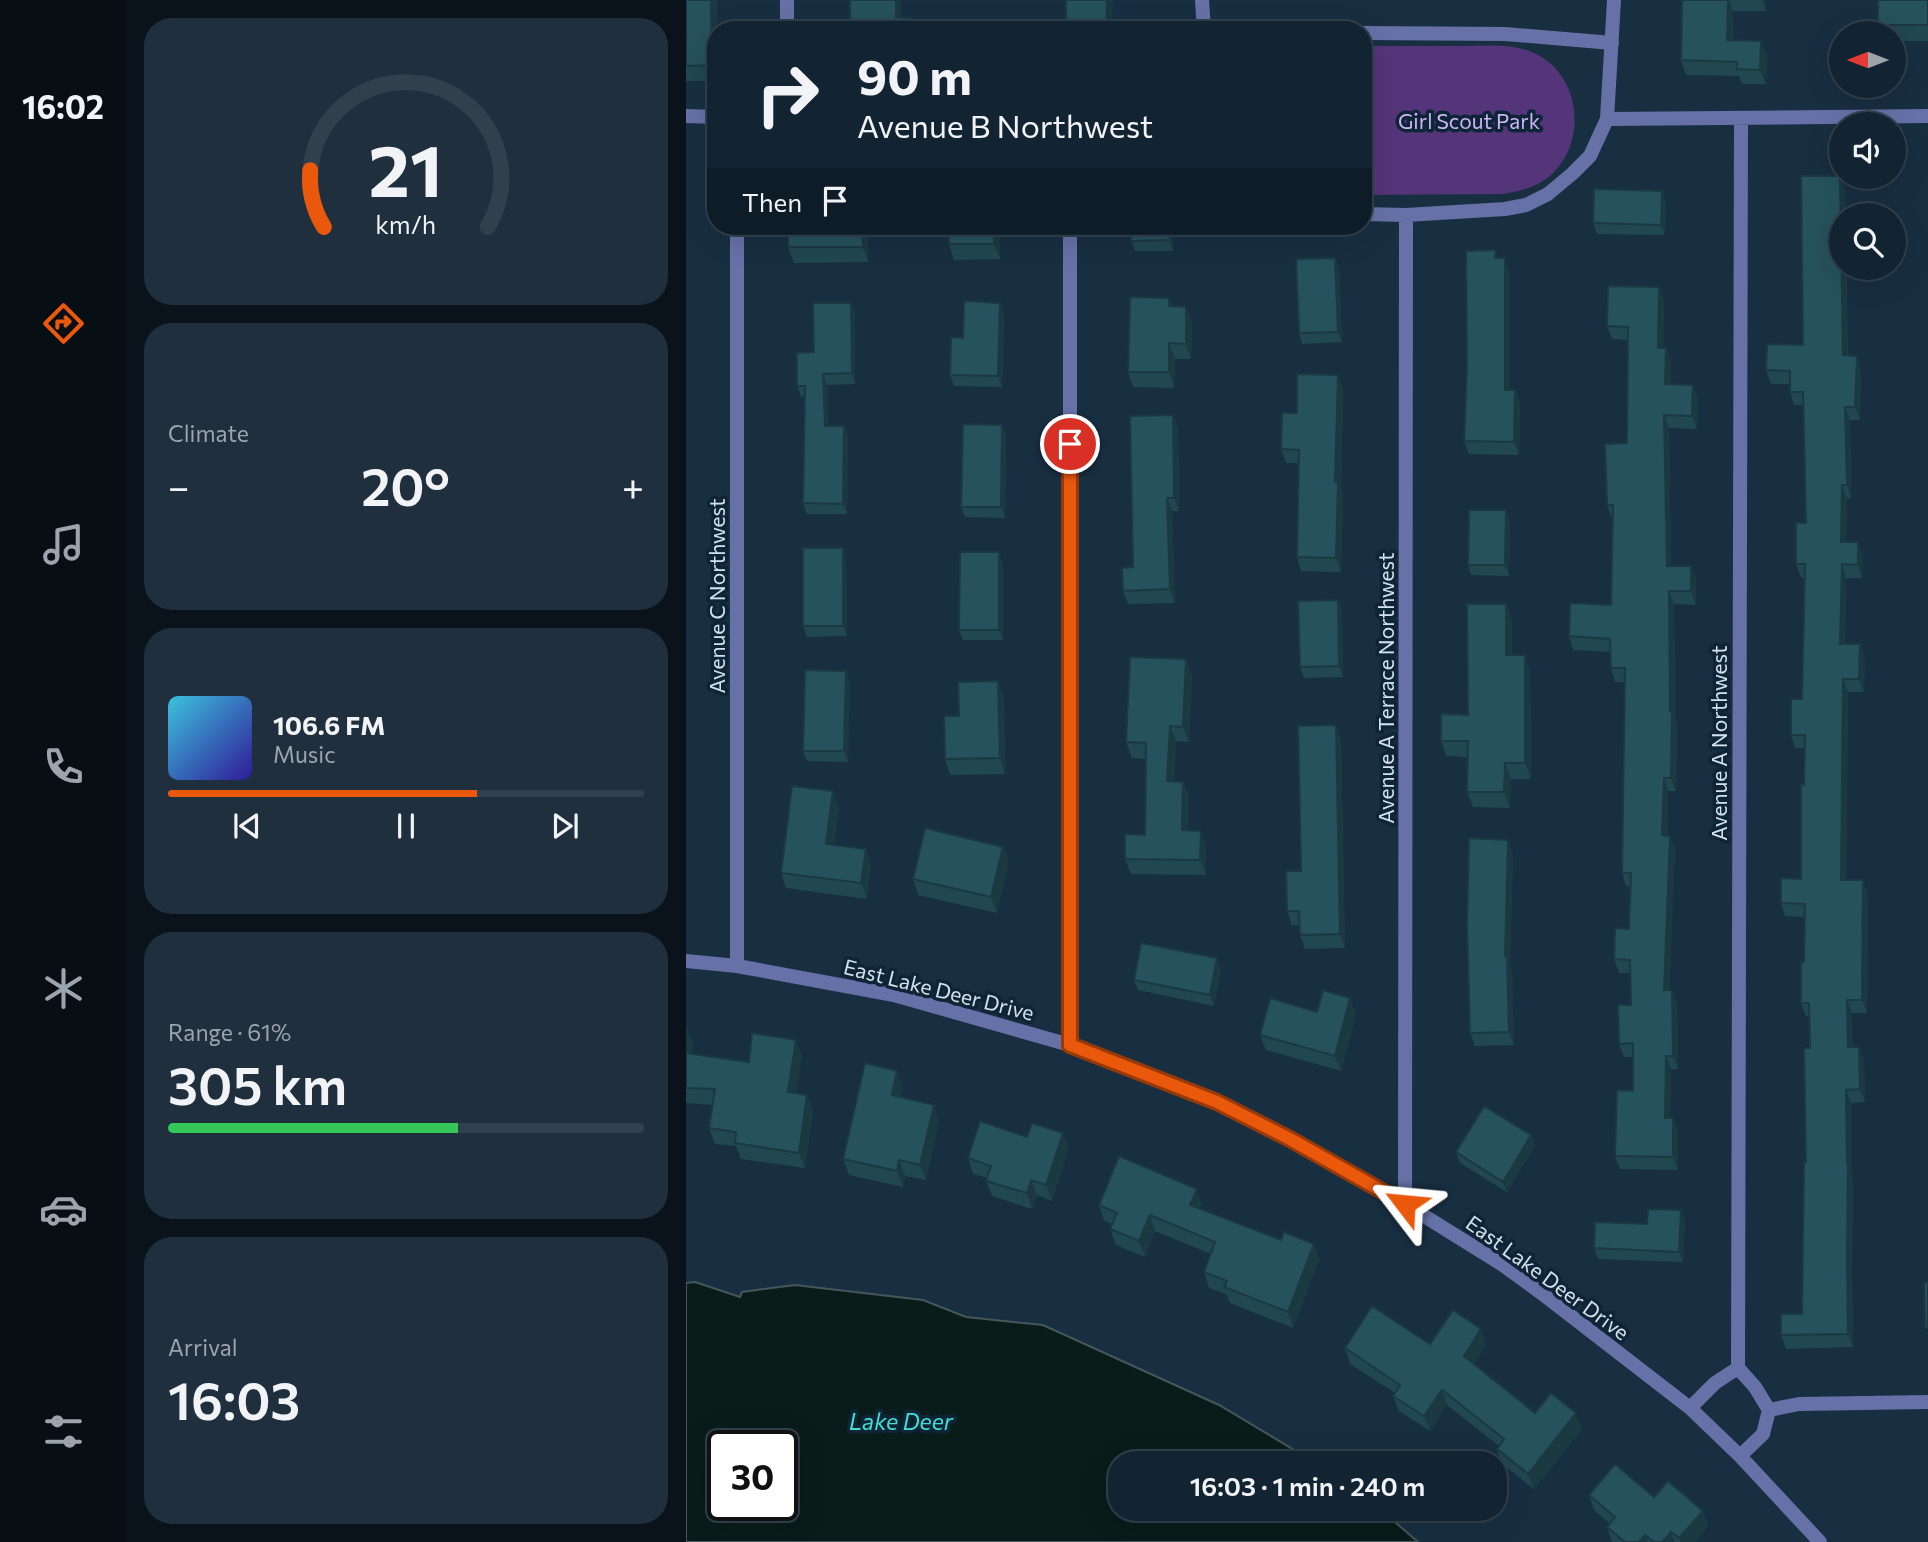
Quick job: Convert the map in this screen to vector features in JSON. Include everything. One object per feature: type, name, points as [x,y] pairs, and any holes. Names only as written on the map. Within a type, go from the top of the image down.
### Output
[{"type":"street","points":[[787,0],[787,21]]},
{"type":"street","points":[[1202,0],[1203,21]]},
{"type":"street","points":[[1372,214],[1406,215],[1505,209],[1526,205],[1548,194],[1590,156],[1607,119],[1614,0]]},
{"type":"street","points":[[1372,33],[1505,34],[1612,43]]},
{"type":"street","points":[[686,116],[707,117]]},
{"type":"street","points":[[1607,119],[1928,116]]},
{"type":"street","name":"Avenue A Northwest","points":[[1738,1368],[1741,118]]},
{"type":"street","name":"Avenue A Terrace Northwest","points":[[1405,1204],[1406,215]]},
{"type":"street","name":"Avenue C Northwest","points":[[737,235],[737,966]]},
{"type":"street","points":[[1070,235],[1070,1045]]},
{"type":"street","name":"East Lake Deer Drive","points":[[686,961],[737,966],[894,995],[1070,1045],[1217,1102],[1290,1139],[1405,1204],[1503,1265],[1540,1292],[1690,1408],[1740,1456],[1820,1542]]},
{"type":"street","points":[[1690,1408],[1715,1383],[1738,1368],[1755,1387],[1769,1410],[1763,1434],[1740,1456]]},
{"type":"street","points":[[1769,1410],[1799,1404],[1928,1402]]},
{"type":"green space","name":"Girl Scout Park","points":[[1372,46],[1521,48],[1546,60],[1559,72],[1568,87],[1575,122],[1566,156],[1544,180],[1531,187],[1502,194],[1372,195]]},
{"type":"water","name":"Lake Deer","points":[[695,1282],[740,1297],[742,1292],[795,1285],[923,1300],[966,1317],[1043,1325],[1219,1405],[1296,1451],[1108,1451],[1108,1521],[1394,1521],[1418,1542],[686,1542],[686,1283]]},
{"type":"building","points":[[686,0],[711,0],[711,21],[707,21],[707,65],[686,66]]},
{"type":"building","points":[[850,0],[896,0],[896,17],[913,18],[913,21],[850,21]]},
{"type":"building","points":[[1066,0],[1107,0],[1106,21],[1066,21]]},
{"type":"building","points":[[1682,0],[1728,0],[1727,40],[1761,41],[1760,70],[1737,69],[1737,62],[1681,60]]},
{"type":"building","points":[[1878,0],[1928,0],[1928,25],[1906,25],[1906,21],[1878,21]]},
{"type":"building","points":[[1801,176],[1829,176],[1829,189],[1840,189],[1840,203],[1829,203],[1829,280],[1842,280],[1843,355],[1857,356],[1855,407],[1845,407],[1847,485],[1842,485],[1841,542],[1858,542],[1858,565],[1842,564],[1840,644],[1860,644],[1859,679],[1843,679],[1841,880],[1863,880],[1862,1000],[1847,1000],[1848,1047],[1859,1047],[1860,1089],[1846,1090],[1848,1334],[1781,1335],[1781,1314],[1802,1314],[1806,1162],[1804,1048],[1810,1048],[1809,1003],[1801,1003],[1805,904],[1781,903],[1781,878],[1801,879],[1801,785],[1804,785],[1805,735],[1791,735],[1791,699],[1802,699],[1805,564],[1796,564],[1796,523],[1806,523],[1803,392],[1790,392],[1790,371],[1766,370],[1767,344],[1803,345]]},
{"type":"building","points":[[1594,189],[1662,191],[1661,225],[1593,223]]},
{"type":"building","points":[[788,235],[862,235],[863,247],[788,247]]},
{"type":"building","points":[[948,235],[994,235],[994,244],[949,244]]},
{"type":"building","points":[[1131,235],[1170,235],[1170,240],[1131,241]]},
{"type":"building","points":[[1496,250],[1495,258],[1505,258],[1505,390],[1515,390],[1514,442],[1464,441],[1467,364],[1466,251]]},
{"type":"building","points":[[1335,258],[1338,332],[1299,333],[1296,259]]},
{"type":"building","points":[[1608,286],[1659,287],[1658,348],[1666,348],[1665,384],[1693,385],[1692,416],[1664,415],[1667,566],[1691,566],[1691,591],[1669,591],[1671,778],[1664,778],[1662,835],[1670,836],[1664,990],[1672,990],[1673,1056],[1666,1056],[1665,1118],[1673,1118],[1673,1157],[1615,1156],[1617,1090],[1633,1091],[1633,1043],[1619,1044],[1618,1005],[1631,1005],[1630,960],[1614,959],[1615,928],[1629,929],[1631,873],[1622,873],[1625,668],[1611,668],[1610,639],[1569,636],[1570,603],[1611,605],[1613,505],[1607,505],[1605,444],[1627,443],[1628,327],[1607,326]]},
{"type":"building","points":[[1130,297],[1169,298],[1169,306],[1186,307],[1186,344],[1169,343],[1169,372],[1128,372]]},
{"type":"building","points":[[964,301],[1000,303],[998,376],[950,375],[951,337],[963,338]]},
{"type":"building","points":[[813,303],[851,303],[852,373],[823,374],[825,426],[844,426],[843,504],[803,503],[805,386],[797,386],[797,353],[814,352]]},
{"type":"building","points":[[1297,374],[1338,375],[1336,558],[1297,557],[1299,450],[1281,449],[1282,413],[1297,413]]},
{"type":"building","points":[[1173,415],[1174,498],[1167,498],[1170,589],[1123,591],[1122,568],[1133,567],[1130,416]]},
{"type":"building","points":[[963,424],[1002,425],[1001,507],[961,507]]},
{"type":"building","points":[[1469,510],[1506,510],[1505,565],[1468,565]]},
{"type":"building","points":[[803,548],[843,548],[843,626],[803,626]]},
{"type":"building","points":[[960,552],[999,552],[999,630],[959,630]]},
{"type":"building","points":[[1338,600],[1339,666],[1300,667],[1298,601]]},
{"type":"building","points":[[1467,604],[1506,604],[1506,655],[1525,655],[1525,763],[1505,763],[1504,792],[1467,792],[1468,741],[1441,741],[1441,714],[1468,715]]},
{"type":"building","points":[[1130,657],[1186,659],[1183,727],[1170,726],[1167,781],[1183,782],[1182,830],[1201,831],[1200,860],[1125,859],[1125,834],[1145,835],[1146,743],[1126,742]]},
{"type":"building","points":[[805,670],[846,671],[844,751],[803,751]]},
{"type":"building","points":[[998,681],[1000,758],[945,759],[944,716],[959,716],[958,682]]},
{"type":"building","points":[[1336,725],[1340,934],[1300,935],[1299,911],[1287,911],[1286,871],[1301,871],[1298,726]]},
{"type":"building","points":[[792,786],[833,791],[826,844],[866,849],[861,883],[781,873]]},
{"type":"building","points":[[925,828],[1003,847],[991,897],[913,879]]},
{"type":"building","points":[[1469,838],[1508,840],[1505,956],[1509,1032],[1470,1033],[1467,927]]},
{"type":"building","points":[[1141,943],[1217,958],[1210,995],[1134,980]]},
{"type":"building","points":[[1323,990],[1350,998],[1335,1056],[1260,1035],[1270,998],[1317,1012]]},
{"type":"building","points":[[752,1033],[796,1040],[788,1092],[807,1095],[799,1153],[735,1143],[736,1132],[709,1128],[715,1089],[686,1088],[686,1053],[749,1062]]},
{"type":"building","points":[[865,1063],[897,1071],[892,1095],[934,1105],[920,1165],[899,1160],[897,1171],[843,1159]]},
{"type":"building","points":[[1484,1106],[1531,1135],[1503,1182],[1456,1152]]},
{"type":"building","points":[[980,1121],[1027,1137],[1032,1123],[1063,1133],[1046,1185],[1031,1180],[1027,1193],[986,1181],[991,1166],[968,1158]]},
{"type":"building","points":[[1119,1156],[1197,1189],[1190,1205],[1281,1240],[1284,1232],[1314,1244],[1288,1312],[1224,1287],[1227,1281],[1204,1272],[1215,1242],[1150,1215],[1139,1241],[1110,1229],[1117,1213],[1099,1205]]},
{"type":"building","points":[[1648,1209],[1681,1210],[1679,1252],[1594,1248],[1595,1222],[1647,1224]]},
{"type":"building","points":[[1928,1282],[1928,1328],[1925,1328],[1924,1283]]},
{"type":"building","points":[[1372,1306],[1430,1344],[1453,1310],[1481,1329],[1464,1356],[1535,1413],[1551,1393],[1576,1413],[1528,1474],[1507,1457],[1507,1451],[1497,1449],[1504,1439],[1442,1390],[1424,1416],[1393,1396],[1400,1385],[1345,1348]]},
{"type":"building","points":[[1615,1464],[1654,1497],[1668,1481],[1703,1511],[1679,1538],[1671,1532],[1662,1542],[1654,1542],[1645,1535],[1639,1542],[1625,1542],[1607,1527],[1615,1517],[1589,1495]]},
{"type":"route","points":[[1070,444],[1070,1045],[1217,1102],[1290,1139],[1405,1204]]}]
